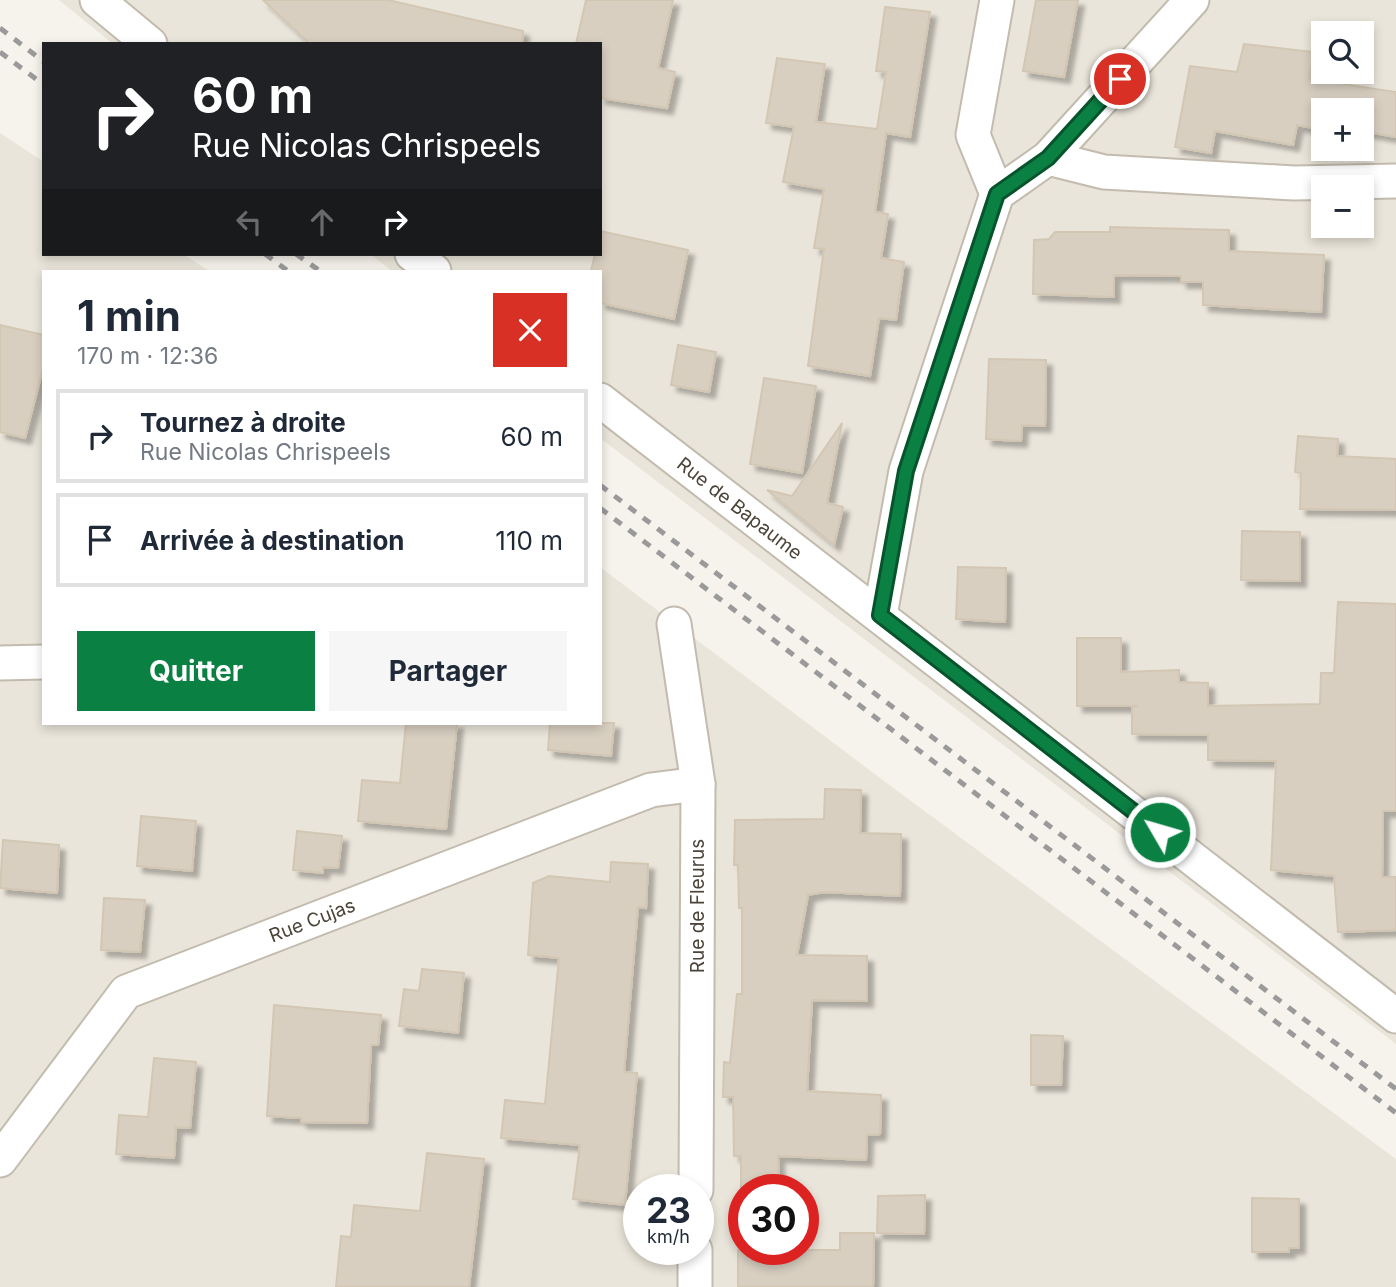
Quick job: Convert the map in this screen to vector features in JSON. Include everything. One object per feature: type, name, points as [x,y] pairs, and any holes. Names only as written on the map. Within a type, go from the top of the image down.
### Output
[{"type":"street","points":[[97,0],[148,42]]},
{"type":"street","points":[[997,0],[973,135],[997,194]]},
{"type":"street","points":[[880,615],[906,471],[997,194],[1048,158],[1192,0]]},
{"type":"street","points":[[1048,158],[1104,172],[1294,183],[1396,181]]},
{"type":"street","points":[[414,256],[432,270]]},
{"type":"street","name":"Rue de Bapaume","points":[[602,402],[1396,1016]]},
{"type":"street","name":"Rue de Fleurus","points":[[674,624],[698,784],[696,1174]]},
{"type":"street","points":[[0,663],[42,662]]},
{"type":"street","name":"Rue Cujas","points":[[0,1160],[126,992],[651,790],[698,784]]},
{"type":"street","points":[[695,1265],[695,1287]]},
{"type":"shaded area","points":[[59,0],[1396,0],[1396,1044],[602,440],[602,270],[391,270],[373,256],[602,256],[602,42],[111,42]]},
{"type":"shaded area","points":[[0,133],[42,161],[42,256],[186,256],[207,270],[42,270],[42,725],[602,725],[602,569],[892,787],[1396,1159],[1396,1287],[0,1287]]},
{"type":"building","points":[[263,0],[388,0],[523,31],[522,42],[308,42]]},
{"type":"building","points":[[586,0],[673,0],[658,68],[675,72],[667,108],[602,98],[602,42],[576,42]]},
{"type":"building","points":[[1036,0],[1078,0],[1064,77],[1023,71]]},
{"type":"building","points":[[885,7],[930,12],[910,137],[886,133],[875,212],[888,214],[881,258],[904,262],[896,320],[879,318],[870,376],[808,366],[824,249],[814,248],[824,189],[783,182],[794,127],[766,123],[777,58],[825,64],[816,122],[877,129],[886,72],[876,71]]},
{"type":"building","points":[[1244,44],[1311,52],[1311,84],[1342,84],[1396,92],[1396,137],[1374,133],[1374,98],[1311,98],[1311,128],[1297,125],[1293,145],[1215,131],[1211,153],[1175,147],[1190,66],[1237,72]]},
{"type":"building","points":[[1110,227],[1229,230],[1229,251],[1324,255],[1321,312],[1203,305],[1203,282],[1181,282],[1181,276],[1114,275],[1114,297],[1033,294],[1034,240],[1049,239],[1055,232],[1110,232]]},
{"type":"building","points":[[602,231],[688,250],[674,319],[602,303],[602,270],[591,270],[595,256],[602,256]]},
{"type":"building","points":[[0,325],[42,335],[42,372],[25,438],[0,432]]},
{"type":"building","points":[[678,345],[716,352],[709,392],[671,385]]},
{"type":"building","points":[[989,359],[1046,360],[1045,426],[1022,425],[1021,441],[986,439]]},
{"type":"building","points":[[764,378],[816,386],[802,473],[750,464]]},
{"type":"building","points":[[842,423],[827,503],[843,507],[834,545],[767,490],[792,496]]},
{"type":"building","points":[[1298,436],[1338,439],[1337,456],[1396,459],[1396,510],[1300,509],[1301,473],[1295,472]]},
{"type":"building","points":[[1242,531],[1300,532],[1300,581],[1241,580]]},
{"type":"building","points":[[958,567],[1006,568],[1005,622],[956,619]]},
{"type":"building","points":[[1338,602],[1396,604],[1396,811],[1383,811],[1382,877],[1396,877],[1396,930],[1338,932],[1334,876],[1271,870],[1276,761],[1208,760],[1208,735],[1132,734],[1132,707],[1138,706],[1077,706],[1077,638],[1121,638],[1121,672],[1179,670],[1179,682],[1208,683],[1208,706],[1320,704],[1321,673],[1334,673]]},
{"type":"building","points":[[614,723],[611,756],[548,750],[550,725]]},
{"type":"building","points":[[406,725],[457,725],[446,829],[358,821],[362,780],[400,783]]},
{"type":"building","points":[[825,789],[861,790],[860,833],[901,834],[900,896],[824,892],[808,895],[797,955],[867,956],[867,1001],[812,1000],[807,1091],[881,1095],[880,1134],[867,1135],[866,1160],[778,1156],[779,1174],[741,1174],[741,1156],[734,1156],[733,1097],[723,1097],[724,1062],[730,1063],[737,994],[742,994],[742,908],[739,908],[738,865],[734,865],[735,820],[824,819]]},
{"type":"building","points":[[141,816],[196,821],[192,871],[137,866]]},
{"type":"building","points":[[297,831],[342,836],[338,868],[323,867],[323,873],[293,870]]},
{"type":"building","points":[[3,840],[59,845],[57,893],[0,888]]},
{"type":"building","points":[[611,862],[648,864],[646,908],[638,907],[624,1072],[637,1073],[628,1174],[623,1174],[623,1205],[573,1199],[580,1145],[501,1138],[505,1100],[545,1104],[559,958],[528,955],[533,883],[549,876],[610,882]]},
{"type":"building","points":[[104,898],[145,900],[140,952],[101,950]]},
{"type":"building","points":[[422,969],[464,973],[458,1033],[399,1026],[404,989],[419,991]]},
{"type":"building","points":[[274,1005],[381,1015],[378,1045],[371,1045],[367,1123],[301,1122],[301,1118],[267,1116]]},
{"type":"building","points":[[1031,1035],[1063,1036],[1061,1085],[1031,1085]]},
{"type":"building","points":[[154,1058],[196,1062],[190,1128],[176,1127],[174,1158],[116,1154],[119,1115],[148,1117]]},
{"type":"building","points":[[427,1153],[484,1159],[469,1287],[336,1287],[341,1236],[351,1237],[354,1205],[420,1211]]},
{"type":"building","points":[[925,1195],[924,1234],[877,1233],[878,1196]]},
{"type":"building","points":[[1252,1198],[1299,1199],[1299,1248],[1289,1248],[1289,1252],[1252,1252]]},
{"type":"building","points":[[840,1233],[874,1233],[873,1287],[738,1287],[738,1265],[819,1265],[819,1250],[840,1250]]},
{"type":"railway","points":[[0,28],[42,60]]},
{"type":"railway","points":[[0,52],[42,84]]},
{"type":"railway","points":[[268,256],[287,270]]},
{"type":"railway","points":[[299,256],[319,270]]},
{"type":"railway","points":[[602,487],[1396,1089]]},
{"type":"railway","points":[[602,510],[1396,1113]]},
{"type":"route","points":[[1120,79],[1048,158],[997,194],[906,471],[880,615],[1160,832]]}]
